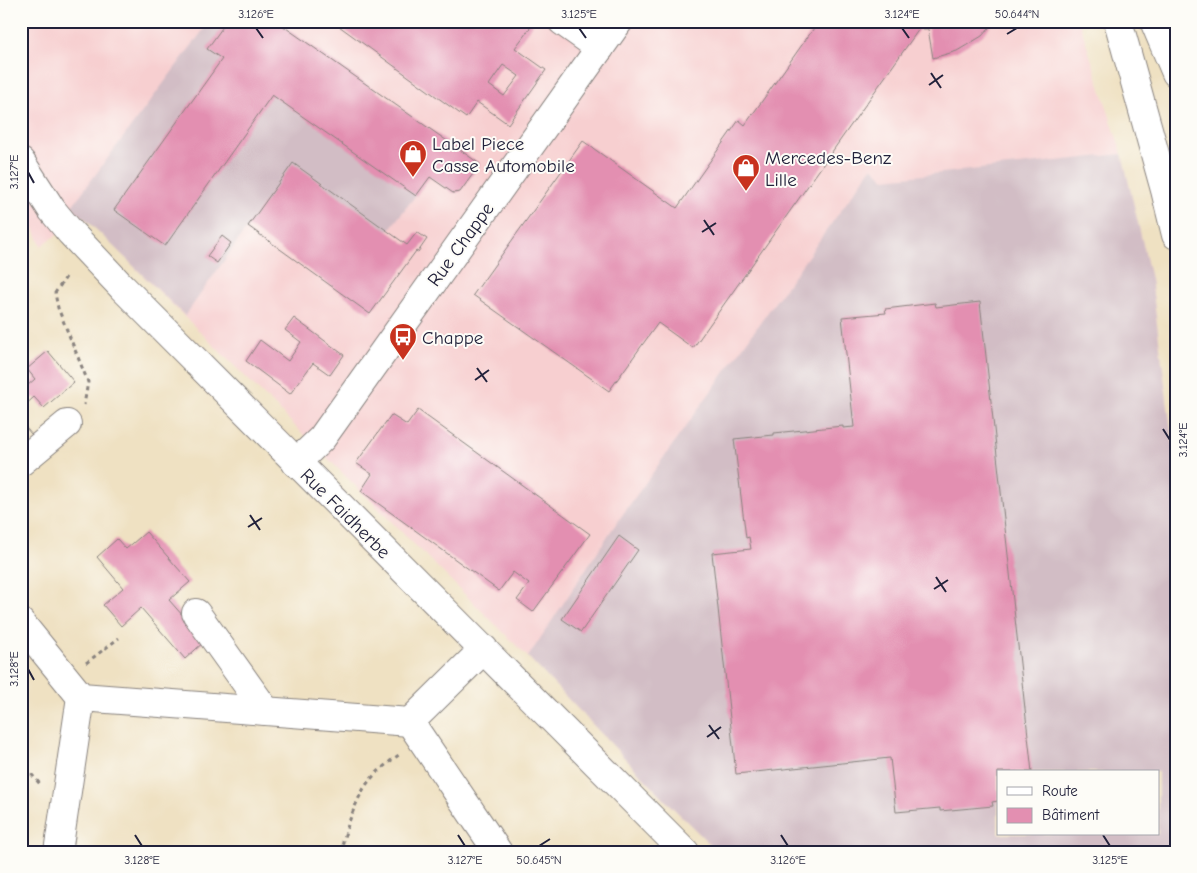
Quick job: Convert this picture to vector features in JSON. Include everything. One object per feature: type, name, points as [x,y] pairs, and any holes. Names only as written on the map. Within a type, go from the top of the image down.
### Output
[{"type":"street","points":[[562,21],[600,48]]},
{"type":"street","name":"Rue Chappe","points":[[296,463],[318,442],[332,424],[619,21]]},
{"type":"street","points":[[1118,21],[1176,236]]},
{"type":"street","points":[[1154,21],[1176,73]]},
{"type":"street","points":[[1166,21],[1176,58]]},
{"type":"street","name":"Rue Faidherbe","points":[[21,162],[52,210],[91,256],[685,852]]},
{"type":"street","points":[[21,462],[67,424]]},
{"type":"street","points":[[196,614],[266,711]]},
{"type":"street","points":[[21,623],[74,688],[416,731],[498,852]]},
{"type":"street","points":[[416,731],[484,649]]},
{"type":"street","points":[[58,852],[74,688]]},
{"type":"path","points":[[66,277],[54,293],[58,308],[88,382],[85,404],[67,424]]},
{"type":"path","points":[[74,688],[119,638]]},
{"type":"path","points":[[341,852],[344,838],[364,789],[416,731]]},
{"type":"shaded area","points":[[21,21],[1079,21],[1122,154],[1151,279],[1176,468],[1176,852],[718,852],[667,802],[528,657],[83,216],[41,246],[27,211],[21,189]]},
{"type":"shaded area","points":[[210,21],[276,21],[480,164],[460,192],[453,193],[430,177],[388,231],[293,163],[185,316],[72,206]]},
{"type":"shaded area","points":[[1122,154],[1151,279],[1176,468],[1176,852],[718,852],[667,802],[528,657],[613,528],[872,167],[885,179]]},
{"type":"building","points":[[227,21],[276,21],[480,164],[460,192],[453,193],[430,177],[416,196],[272,95],[165,246],[114,210],[222,59],[207,49]]},
{"type":"building","points":[[332,21],[529,21],[533,24],[515,48],[546,70],[508,124],[477,102],[466,118]],"holes":[[[503,65],[519,76],[504,96],[489,85]]]},
{"type":"building","name":"Mercedes-Benz Lille","points":[[819,21],[995,21],[982,36],[957,51],[933,58],[928,29],[919,29],[693,348],[658,323],[609,391],[473,295],[583,141],[677,208],[739,120],[745,125]]},
{"type":"building","points":[[293,163],[407,245],[417,232],[427,239],[370,314],[248,226]]},
{"type":"building","points":[[21,201],[27,211],[21,217]]},
{"type":"building","points":[[222,236],[231,243],[217,263],[207,256]]},
{"type":"building","points":[[980,302],[1032,770],[997,770],[997,801],[992,802],[993,806],[940,811],[940,808],[896,812],[890,758],[736,774],[712,553],[751,549],[749,537],[746,538],[734,439],[843,426],[843,428],[854,427],[842,317],[886,313],[885,309],[935,303],[936,307]]},
{"type":"building","points":[[294,318],[344,355],[330,375],[313,363],[290,394],[246,361],[260,340],[288,361],[301,342],[285,330]]},
{"type":"building","points":[[48,351],[74,382],[44,408],[34,397],[21,409],[21,391],[35,379],[27,369]]},
{"type":"building","points":[[418,410],[590,534],[533,612],[517,600],[529,584],[513,572],[499,591],[361,491],[372,474],[356,463],[391,415],[407,425]]},
{"type":"building","points":[[21,422],[32,435],[21,444]]},
{"type":"building","points":[[146,532],[190,582],[169,600],[205,641],[185,659],[141,608],[121,626],[103,605],[123,588],[97,557],[117,539],[126,549]]},
{"type":"building","points":[[619,536],[638,550],[581,632],[562,619]]},
{"type":"place","name":"Label Piece Casse Automobile","points":[[413,178]]},
{"type":"place","name":"Mercedes-Benz Lille","points":[[746,192]]},
{"type":"place","name":"Chappe","points":[[403,361]]}]
